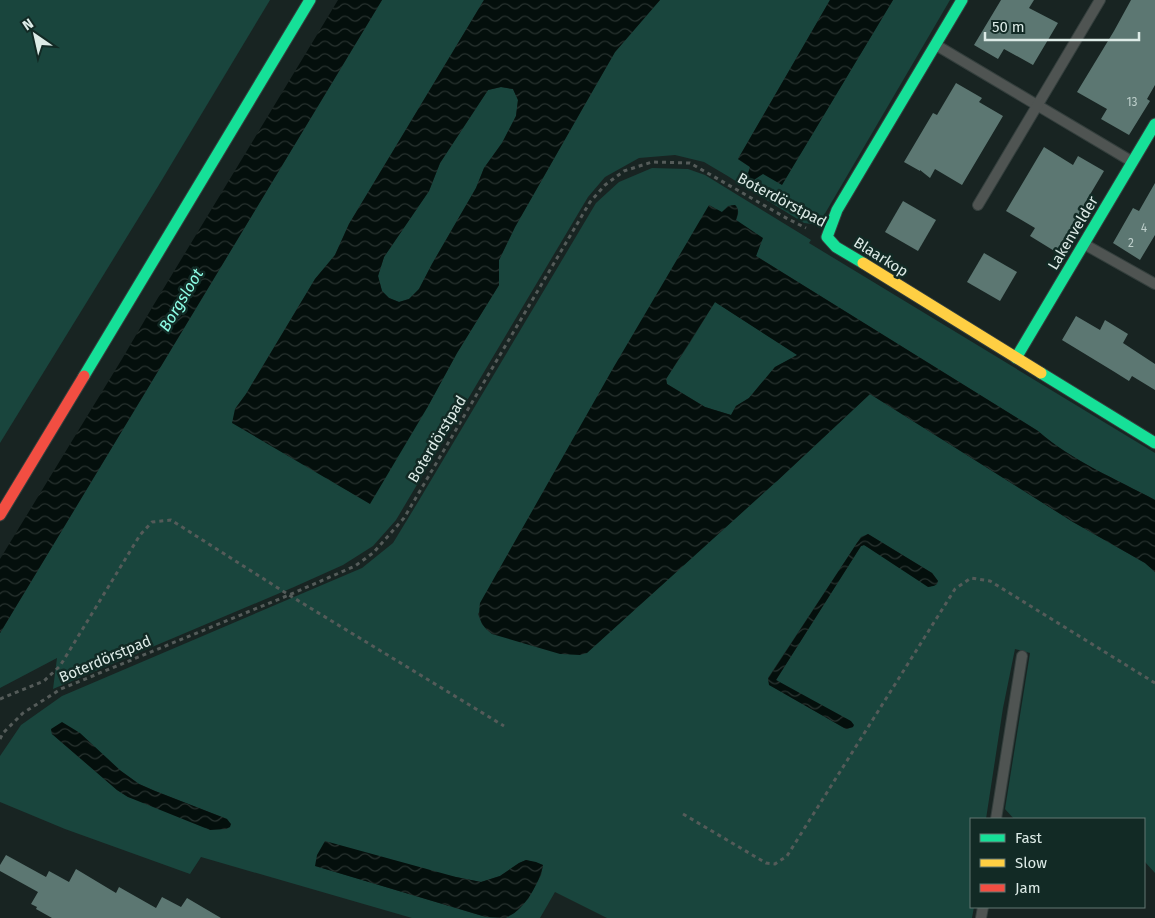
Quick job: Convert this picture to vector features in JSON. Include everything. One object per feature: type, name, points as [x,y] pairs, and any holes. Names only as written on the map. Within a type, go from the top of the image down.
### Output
[{"type":"street","points":[[0,515],[310,0]]},
{"type":"street","points":[[827,237],[838,210],[962,0]]},
{"type":"street","name":"Lakenvelder","points":[[1016,358],[1155,124]]},
{"type":"street","name":"Blaarkop","points":[[827,237],[836,247],[1155,442]]},
{"type":"lane","points":[[978,206],[1100,0]]},
{"type":"lane","points":[[936,45],[1132,162]]},
{"type":"lane","points":[[1084,244],[1155,284]]},
{"type":"lane","points":[[996,818],[1022,656]]},
{"type":"path","name":"Boterdörstpad","points":[[0,739],[23,713],[61,689],[289,595],[355,566],[373,553],[404,518],[590,202],[605,185],[624,171],[652,162],[690,163],[788,219],[827,237]]},
{"type":"path","points":[[0,699],[44,680],[60,666],[140,535],[152,522],[171,520],[289,595],[504,726]]},
{"type":"path","points":[[683,814],[766,864],[775,864],[787,856],[955,589],[971,578],[990,581],[1155,683]]},
{"type":"green space","points":[[0,0],[270,0],[0,443]]},
{"type":"green space","points":[[382,0],[484,0],[349,224],[335,255],[315,279],[246,394],[235,409],[427,408],[457,353],[499,285],[499,260],[515,227],[584,106],[615,52],[660,0],[830,0],[738,159],[750,167],[747,177],[753,181],[763,173],[782,184],[893,0],[950,0],[820,222],[804,223],[704,162],[675,155],[639,158],[605,177],[588,197],[396,520],[373,546],[343,565],[294,587],[53,689],[57,658],[0,688],[0,633]]},
{"type":"green space","points":[[501,87],[513,89],[518,100],[516,116],[502,143],[484,168],[476,188],[419,289],[409,299],[399,302],[389,298],[382,291],[378,276],[384,257],[429,191],[440,163],[488,90]]},
{"type":"green space","points":[[652,168],[688,169],[705,175],[811,240],[809,243],[1155,453],[1155,500],[1065,451],[1038,431],[756,256],[762,238],[736,220],[738,211],[735,205],[728,206],[722,212],[478,614],[487,630],[777,481],[870,394],[1073,522],[1145,563],[1155,572],[1155,873],[1145,862],[1145,818],[1013,818],[1005,809],[1030,653],[1015,649],[1003,708],[986,818],[970,818],[970,908],[974,908],[972,918],[607,918],[555,892],[540,918],[506,918],[412,918],[201,857],[190,874],[65,829],[0,802],[0,756],[21,725],[62,696],[362,568],[393,543],[596,203],[619,182]],"holes":[[[868,534],[932,573],[938,581],[864,545],[861,546],[776,680],[853,727],[846,729],[770,685],[768,678],[861,537]],[[51,729],[139,784],[227,819],[128,797],[117,790],[52,734]],[[526,860],[543,865],[541,875],[528,899],[506,918],[486,917],[316,866],[456,877],[481,882],[500,876]]]},
{"type":"green space","points":[[715,302],[798,355],[775,367],[749,398],[736,406],[731,415],[705,407],[667,384],[666,379]]},
{"type":"water","name":"Borgsloot","points":[[338,0],[382,0],[0,633],[0,559]]},
{"type":"water","points":[[484,0],[660,0],[615,52],[515,227],[499,260],[499,285],[457,353],[370,504],[232,423],[235,409],[246,394],[315,279],[335,255],[349,224]],"holes":[[[501,87],[513,89],[518,100],[516,116],[502,143],[484,168],[476,188],[419,289],[409,299],[399,302],[389,298],[382,291],[378,276],[384,257],[429,191],[440,163],[488,90]]]},
{"type":"water","points":[[830,0],[893,0],[782,185],[763,174],[752,181],[749,180],[747,177],[750,167],[738,159]]},
{"type":"water","points":[[709,205],[722,212],[735,205],[738,211],[736,220],[763,238],[756,256],[1038,431],[1065,451],[1155,500],[1155,572],[1145,563],[1073,522],[870,394],[587,653],[580,655],[560,654],[492,634],[481,620],[479,612],[480,603],[612,370]],"holes":[[[715,302],[797,355],[775,367],[749,398],[736,406],[731,415],[705,407],[667,384],[666,379]]]},
{"type":"water","points":[[868,534],[932,573],[938,581],[937,584],[928,587],[864,545],[861,546],[776,680],[851,721],[854,725],[853,727],[846,729],[769,685],[768,679],[857,543]]},
{"type":"water","points":[[62,722],[80,733],[121,771],[139,784],[227,819],[231,824],[230,827],[210,830],[128,797],[117,790],[52,734],[51,729]]},
{"type":"water","points":[[325,841],[456,877],[481,882],[500,876],[526,860],[543,865],[535,887],[519,909],[507,917],[486,917],[315,866],[317,855]]},
{"type":"building","points":[[1001,0],[1034,0],[1029,8],[1058,23],[1033,65],[1004,49],[998,59],[974,45]]},
{"type":"building","points":[[1131,0],[1155,0],[1155,85],[1147,99],[1150,101],[1129,135],[1101,119],[1107,109],[1077,92]]},
{"type":"building","points":[[956,83],[982,98],[979,102],[1003,116],[962,185],[935,169],[930,178],[920,170],[904,162],[933,113],[937,115]]},
{"type":"building","points":[[1044,147],[1073,165],[1078,156],[1104,171],[1085,203],[1088,205],[1068,238],[1066,236],[1056,252],[1030,236],[1035,228],[1006,211]]},
{"type":"building","points":[[1155,183],[1155,235],[1140,260],[1113,243],[1133,208],[1139,211]]},
{"type":"building","points":[[903,201],[936,220],[918,251],[885,232]]},
{"type":"building","points":[[984,253],[1017,272],[1000,301],[967,282]]},
{"type":"building","points":[[1076,316],[1100,330],[1105,320],[1128,334],[1123,343],[1155,364],[1155,390],[1132,376],[1129,381],[1062,340]]},
{"type":"building","points":[[6,855],[46,877],[49,871],[69,882],[76,869],[116,893],[119,887],[156,908],[162,897],[181,907],[187,898],[221,918],[52,918],[31,904],[38,892],[0,871],[0,865]]},
{"type":"traffic: fast","points":[[84,376],[310,0]]},
{"type":"traffic: fast","points":[[863,263],[836,247],[827,237],[837,210],[962,0]]},
{"type":"traffic: fast","points":[[1016,358],[1155,124]]},
{"type":"traffic: fast","points":[[1041,373],[1155,443]]},
{"type":"traffic: slow","points":[[863,263],[1041,373]]},
{"type":"traffic: jam","points":[[0,515],[84,376]]}]
